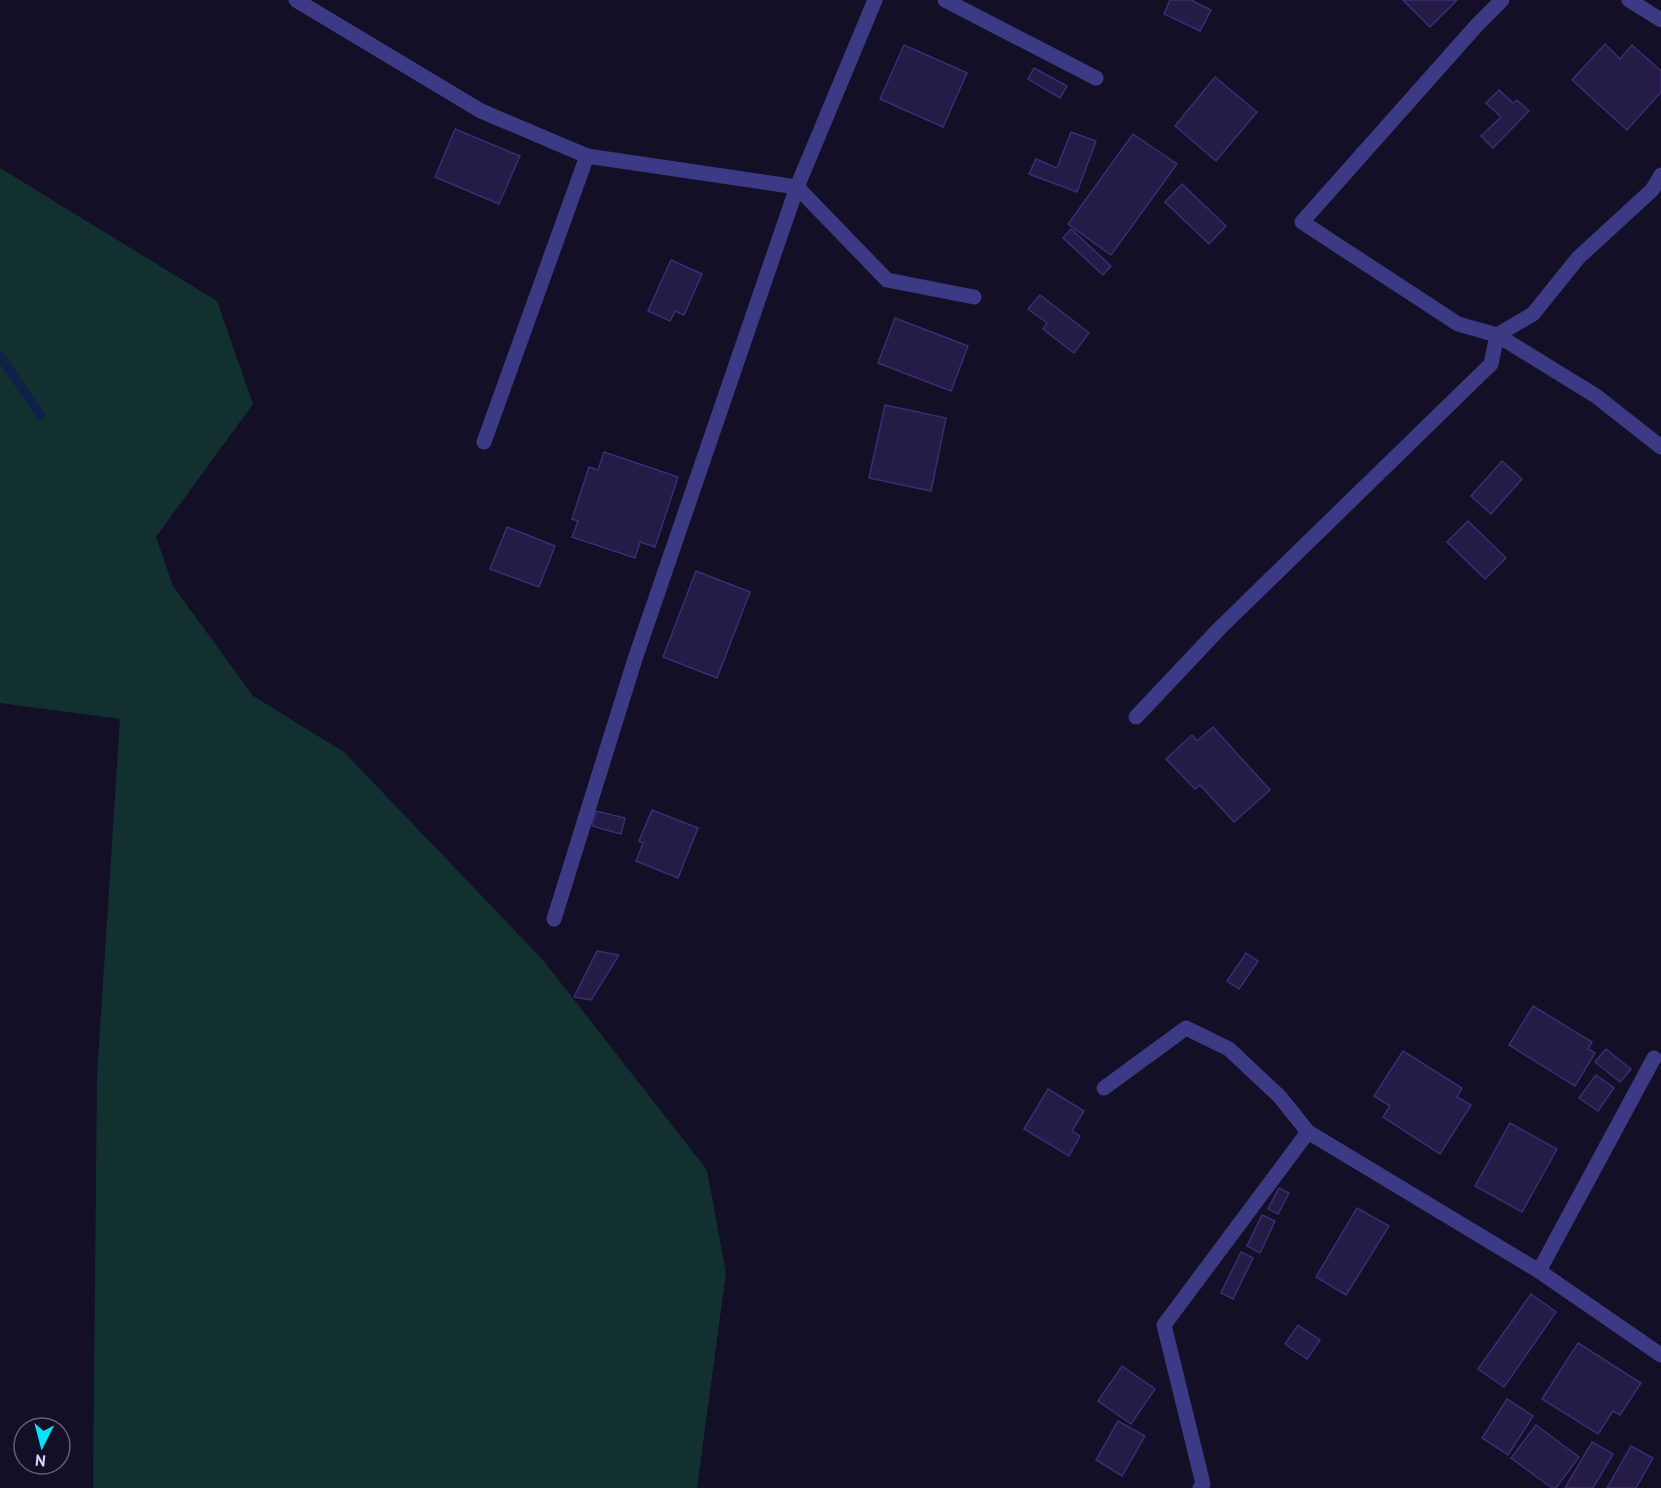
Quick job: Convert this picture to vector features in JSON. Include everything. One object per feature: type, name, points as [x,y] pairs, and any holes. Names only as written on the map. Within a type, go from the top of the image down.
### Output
[{"type":"street","points":[[296,0],[481,111],[587,156],[797,187],[887,280],[974,297]]},
{"type":"street","points":[[554,919],[635,659],[797,187],[875,0]]},
{"type":"street","points":[[945,0],[1096,78]]},
{"type":"street","points":[[1502,0],[1477,25],[1302,222],[1458,324],[1497,335],[1596,396],[1661,447]]},
{"type":"street","points":[[1629,0],[1661,21]]},
{"type":"street","points":[[484,442],[587,156]]},
{"type":"street","points":[[1136,717],[1220,628],[1491,363],[1497,335],[1533,314],[1578,258],[1652,190],[1661,175]]},
{"type":"street","points":[[1104,1088],[1186,1028],[1229,1049],[1280,1097],[1308,1132],[1539,1271],[1661,1355]]},
{"type":"street","points":[[1539,1271],[1654,1058]]},
{"type":"street","points":[[1200,1488],[1203,1484],[1164,1325],[1308,1132]]},
{"type":"green space","points":[[0,168],[217,301],[253,404],[156,537],[173,586],[253,696],[344,752],[543,960],[707,1170],[726,1273],[697,1488],[93,1488],[97,1076],[120,719],[0,703]]},
{"type":"building","points":[[1170,0],[1191,0],[1211,10],[1200,31],[1164,14]]},
{"type":"building","points":[[1403,0],[1457,0],[1430,27]]},
{"type":"building","points":[[1605,44],[1620,59],[1632,45],[1661,71],[1661,92],[1627,130],[1572,80]]},
{"type":"building","points":[[904,45],[967,73],[943,127],[880,99]]},
{"type":"building","points":[[1034,68],[1067,86],[1060,98],[1028,79]]},
{"type":"building","points":[[1215,77],[1257,112],[1216,161],[1175,126]]},
{"type":"building","points":[[1499,90],[1513,103],[1517,100],[1529,111],[1493,148],[1481,136],[1501,117],[1486,103]]},
{"type":"building","points":[[455,129],[520,156],[499,204],[435,177]]},
{"type":"building","points":[[1071,132],[1096,141],[1077,192],[1029,174],[1036,159],[1057,168]]},
{"type":"building","points":[[1133,134],[1177,164],[1111,255],[1068,224]]},
{"type":"building","points":[[1182,184],[1226,226],[1209,244],[1165,202]]},
{"type":"building","points":[[1071,229],[1111,266],[1103,275],[1063,238]]},
{"type":"building","points":[[671,260],[702,274],[684,315],[675,311],[670,321],[648,311]]},
{"type":"building","points":[[1040,295],[1089,333],[1074,353],[1043,329],[1047,323],[1028,309]]},
{"type":"building","points":[[895,318],[968,346],[951,391],[878,363]]},
{"type":"building","points":[[885,405],[946,418],[931,491],[869,478]]},
{"type":"building","points":[[604,452],[678,477],[655,547],[640,542],[635,558],[572,537],[578,521],[572,519],[589,467],[598,470]]},
{"type":"building","points":[[1502,461],[1522,479],[1491,514],[1471,496]]},
{"type":"building","points":[[1468,521],[1506,558],[1485,579],[1447,542]]},
{"type":"building","points":[[507,527],[555,546],[539,587],[490,569]]},
{"type":"building","points":[[696,571],[750,592],[717,678],[663,657]]},
{"type":"building","points":[[1213,727],[1270,790],[1234,822],[1200,785],[1195,789],[1166,759],[1192,735],[1197,741]]},
{"type":"building","points":[[652,810],[698,828],[678,878],[636,861],[643,843],[639,841]]},
{"type":"building","points":[[596,811],[625,818],[621,834],[592,826]]},
{"type":"building","points":[[597,951],[619,955],[591,1000],[574,997]]},
{"type":"building","points":[[1246,953],[1258,961],[1239,989],[1227,981]]},
{"type":"building","points":[[1533,1006],[1592,1042],[1588,1049],[1595,1053],[1575,1086],[1509,1045]]},
{"type":"building","points":[[1606,1049],[1631,1069],[1620,1082],[1595,1062]]},
{"type":"building","points":[[1403,1051],[1462,1088],[1457,1097],[1471,1105],[1440,1154],[1383,1117],[1390,1106],[1374,1096]]},
{"type":"building","points":[[1596,1075],[1614,1088],[1598,1111],[1579,1098]]},
{"type":"building","points":[[1048,1089],[1084,1111],[1072,1131],[1080,1136],[1069,1156],[1024,1129]]},
{"type":"building","points":[[1510,1123],[1557,1149],[1522,1212],[1475,1186]]},
{"type":"building","points":[[1279,1188],[1289,1193],[1278,1214],[1268,1209]]},
{"type":"building","points":[[1357,1208],[1389,1226],[1346,1295],[1316,1277]]},
{"type":"building","points":[[1262,1215],[1275,1221],[1260,1253],[1247,1246]]},
{"type":"building","points":[[1241,1252],[1253,1258],[1233,1299],[1221,1293]]},
{"type":"building","points":[[1531,1294],[1556,1312],[1504,1387],[1478,1369]]},
{"type":"building","points":[[1298,1325],[1320,1340],[1307,1359],[1285,1344]]},
{"type":"building","points":[[1578,1343],[1641,1383],[1620,1415],[1613,1411],[1598,1434],[1542,1399]]},
{"type":"building","points":[[1122,1366],[1155,1389],[1131,1424],[1098,1401]]},
{"type":"building","points":[[1507,1399],[1533,1416],[1508,1455],[1482,1438]]},
{"type":"building","points":[[1118,1421],[1145,1436],[1122,1476],[1096,1460]]},
{"type":"building","points":[[1536,1425],[1579,1457],[1556,1488],[1552,1488],[1511,1458]]},
{"type":"building","points":[[1592,1442],[1613,1454],[1593,1488],[1565,1488]]},
{"type":"building","points":[[1631,1446],[1653,1458],[1636,1488],[1607,1488]]},
{"type":"waterway","points":[[0,356],[41,416]]}]
